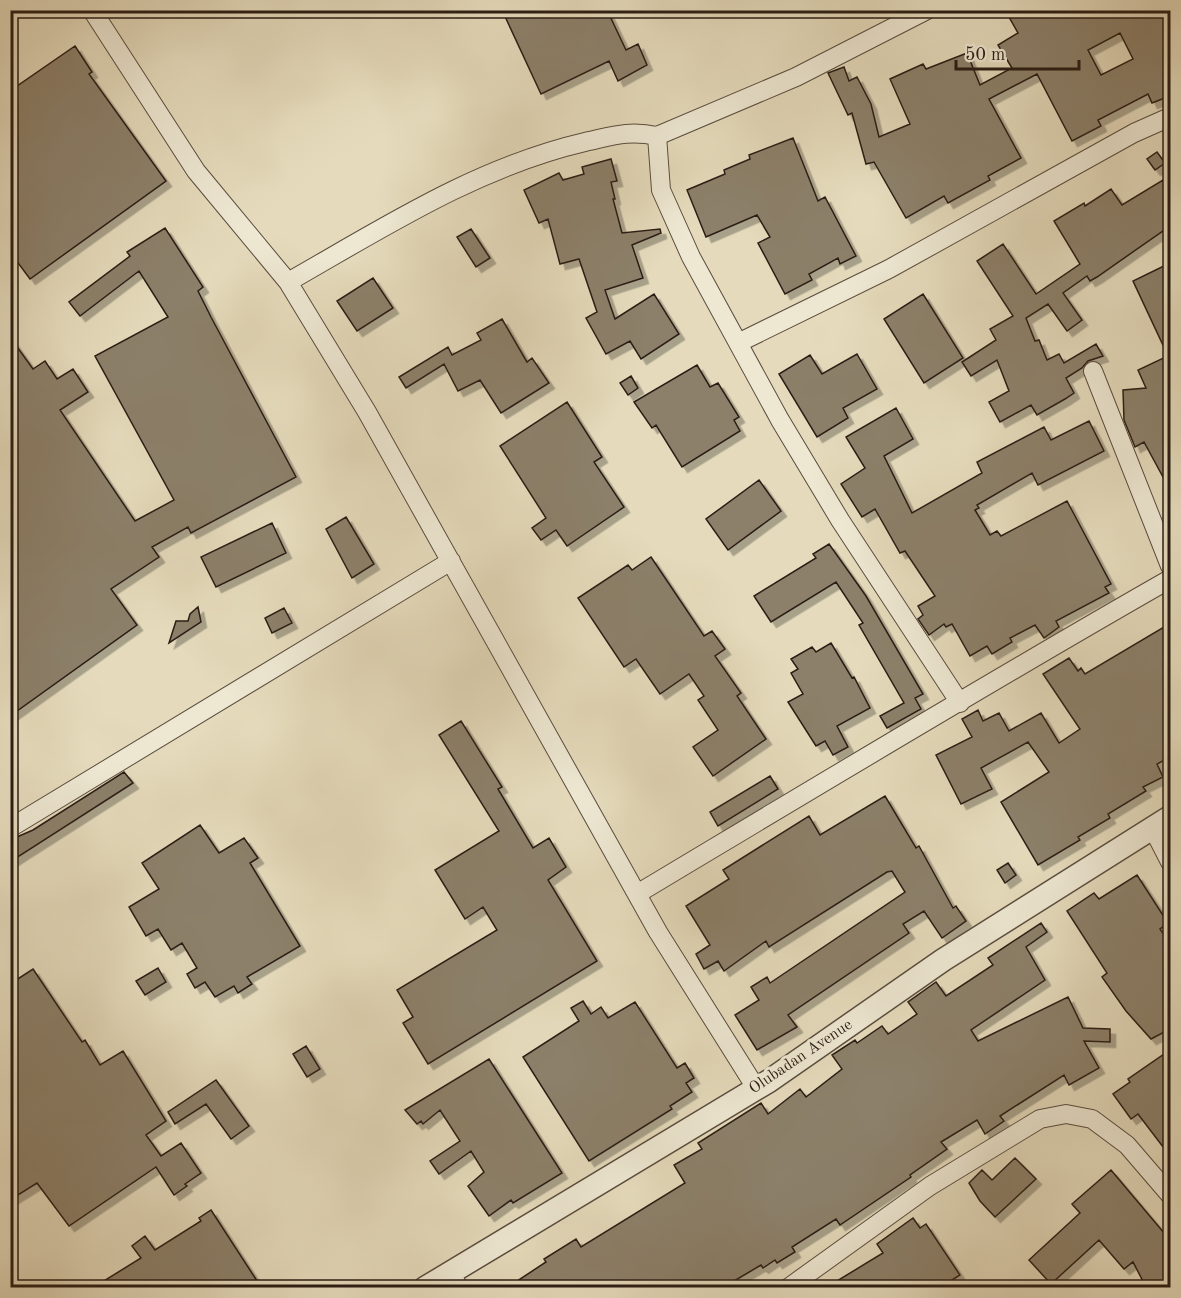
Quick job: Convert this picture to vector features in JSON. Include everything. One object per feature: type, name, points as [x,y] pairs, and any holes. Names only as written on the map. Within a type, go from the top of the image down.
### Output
[{"type":"street","points":[[92,10],[196,171],[288,282],[367,412],[637,894],[756,1088]]},
{"type":"street","points":[[288,282],[436,198],[541,152],[634,131],[657,136],[796,77],[927,10]]},
{"type":"street","points":[[738,343],[889,269],[1134,133],[1170,117]]},
{"type":"street","points":[[657,136],[661,190],[690,257],[840,520],[960,703]]},
{"type":"street","points":[[1093,371],[1170,566]]},
{"type":"street","points":[[10,828],[451,561]]},
{"type":"street","points":[[637,894],[960,703],[1016,667],[1170,579]]},
{"type":"street","points":[[1161,822],[1170,862]]},
{"type":"street","name":"Olubadan Avenue","points":[[425,1287],[454,1280],[756,1088],[943,960],[1161,822]]},
{"type":"street","points":[[788,1287],[930,1186],[1040,1119],[1066,1114],[1092,1119],[1127,1145],[1170,1195]]},
{"type":"building","points":[[502,10],[607,10],[626,50],[638,44],[647,65],[618,81],[609,61],[541,94]]},
{"type":"building","points":[[1005,10],[1170,10],[1170,96],[1152,103],[1148,94],[1098,120],[1101,126],[1072,141],[1037,74],[989,99],[1021,158],[988,176],[990,180],[948,203],[944,196],[906,218],[874,162],[866,164],[852,113],[848,115],[828,73],[844,67],[849,81],[857,77],[871,104],[879,137],[910,124],[890,79],[923,64],[926,69],[967,53],[980,85],[1012,68],[998,45],[1018,33]],"holes":[[[1120,33],[1133,59],[1101,75],[1088,50]]]},
{"type":"building","points":[[75,46],[92,72],[89,74],[166,181],[30,279],[10,252],[10,91]]},
{"type":"building","points":[[793,138],[818,201],[825,197],[856,256],[840,264],[838,258],[809,274],[812,280],[785,294],[758,243],[770,237],[757,215],[706,237],[687,190],[725,174],[724,170],[750,159],[749,155]]},
{"type":"building","points":[[1157,152],[1165,163],[1155,170],[1147,159]]},
{"type":"building","points":[[611,159],[617,181],[611,182],[615,199],[613,199],[622,233],[660,229],[661,233],[632,245],[643,278],[605,290],[615,319],[654,294],[679,334],[641,359],[630,341],[606,354],[586,318],[597,312],[579,259],[560,264],[548,219],[539,223],[524,190],[559,173],[563,180],[584,174],[582,167]]},
{"type":"building","points":[[1163,180],[1170,192],[1170,226],[1097,277],[1090,281],[1087,276],[1063,293],[1082,320],[1067,331],[1048,304],[1026,318],[1035,341],[1039,340],[1047,360],[1059,354],[1064,363],[1096,344],[1103,356],[1088,361],[1082,368],[1066,378],[1074,393],[1065,399],[1037,415],[1031,405],[1000,422],[989,402],[1009,391],[997,360],[971,376],[962,362],[996,340],[990,329],[1013,316],[977,261],[1003,244],[1036,294],[1080,264],[1054,221],[1084,203],[1085,206],[1111,189],[1122,205]]},
{"type":"building","points":[[165,228],[203,287],[198,291],[296,477],[191,533],[188,527],[152,547],[159,557],[111,589],[137,625],[10,716],[10,337],[33,369],[45,361],[57,379],[73,369],[88,392],[60,410],[135,521],[174,500],[95,356],[168,317],[139,271],[80,316],[69,302],[130,256],[127,252]]},
{"type":"building","points":[[471,229],[490,258],[476,267],[457,237]]},
{"type":"building","points":[[1170,263],[1170,490],[1144,442],[1135,447],[1124,420],[1123,390],[1146,388],[1138,370],[1168,356],[1133,281]]},
{"type":"building","points":[[373,278],[393,308],[357,331],[337,301]]},
{"type":"building","points":[[923,294],[963,358],[924,383],[884,319]]},
{"type":"building","points":[[502,319],[527,362],[532,358],[549,383],[501,413],[480,380],[458,391],[444,364],[406,388],[399,377],[448,347],[452,355],[481,340],[477,333]]},
{"type":"building","points":[[857,354],[877,389],[843,408],[848,418],[817,437],[779,374],[810,355],[822,374]]},
{"type":"building","points":[[697,365],[710,387],[718,383],[739,417],[734,420],[740,431],[682,467],[656,425],[652,428],[634,402]]},
{"type":"building","points":[[631,376],[638,388],[628,395],[620,383]]},
{"type":"building","points":[[567,402],[602,457],[594,462],[624,507],[567,546],[556,530],[541,540],[532,528],[546,518],[500,446]]},
{"type":"building","points":[[896,408],[913,439],[884,456],[912,513],[982,473],[977,462],[1044,427],[1051,440],[1089,421],[1104,451],[1038,485],[1032,473],[977,505],[979,508],[975,510],[990,535],[997,531],[1001,536],[1067,501],[1111,584],[1105,587],[1109,593],[1056,621],[1059,627],[1044,638],[1035,625],[1010,638],[1012,642],[992,654],[987,646],[970,656],[952,624],[946,627],[944,624],[929,635],[918,619],[923,615],[918,606],[935,596],[905,551],[900,553],[875,509],[862,517],[841,484],[865,468],[846,437]]},
{"type":"building","points":[[759,480],[781,511],[728,550],[706,519]]},
{"type":"building","points":[[346,517],[374,564],[352,578],[326,529]]},
{"type":"building","points":[[272,523],[286,553],[216,587],[201,557]]},
{"type":"building","points":[[829,544],[866,596],[923,694],[915,698],[921,709],[887,728],[880,716],[904,703],[859,625],[863,623],[836,582],[771,622],[754,596],[816,558],[813,554]]},
{"type":"building","points":[[651,557],[704,636],[712,631],[725,649],[715,656],[741,693],[737,696],[766,739],[713,776],[693,747],[718,730],[698,700],[704,696],[689,674],[660,694],[636,659],[624,667],[578,598],[628,565],[632,570]]},
{"type":"building","points":[[198,607],[201,622],[169,643],[176,621],[188,621],[190,614]]},
{"type":"building","points":[[284,608],[292,623],[272,633],[265,618]]},
{"type":"building","points":[[1164,627],[1170,639],[1170,757],[1157,764],[1163,777],[1143,787],[1146,791],[1108,814],[1110,818],[1078,837],[1080,840],[1038,865],[1001,802],[1049,772],[1028,742],[981,768],[992,789],[961,804],[936,755],[972,737],[962,719],[978,710],[983,721],[999,713],[1009,731],[1041,713],[1059,743],[1080,729],[1043,674],[1069,658],[1078,671],[1081,668],[1085,674]]},
{"type":"building","points":[[831,643],[852,678],[854,677],[870,708],[837,726],[848,747],[833,755],[825,741],[816,746],[788,702],[803,694],[791,673],[798,669],[791,659],[812,647],[816,652]]},
{"type":"building","points":[[461,721],[502,787],[498,789],[533,848],[549,838],[566,867],[548,880],[597,961],[428,1064],[403,1023],[413,1017],[397,990],[497,930],[483,907],[465,919],[435,870],[499,831],[439,735]]},
{"type":"building","points":[[124,772],[133,783],[10,862],[10,840],[33,830]]},
{"type":"building","points":[[770,776],[778,789],[718,826],[710,812]]},
{"type":"building","points":[[885,796],[916,848],[919,846],[953,908],[956,906],[966,921],[942,938],[924,911],[903,924],[909,933],[788,1015],[797,1027],[757,1050],[735,1015],[759,1000],[751,987],[767,977],[770,983],[905,892],[892,871],[887,872],[769,947],[766,941],[724,971],[718,961],[704,969],[696,954],[710,945],[686,906],[729,879],[723,870],[809,816],[820,835]]},
{"type":"building","points":[[200,825],[219,853],[244,838],[258,858],[250,863],[300,946],[247,977],[252,984],[238,993],[234,986],[215,997],[205,982],[195,988],[187,974],[197,968],[182,943],[171,950],[158,929],[146,936],[129,907],[159,889],[142,863]]},
{"type":"building","points":[[1008,863],[1016,875],[1005,883],[997,870]]},
{"type":"building","points":[[1137,875],[1168,923],[1160,929],[1170,944],[1170,1029],[1151,1039],[1126,1011],[1102,977],[1107,973],[1067,911],[1094,893],[1099,899]]},
{"type":"building","points":[[1041,923],[1047,932],[1026,947],[1045,980],[971,1030],[978,1041],[1068,997],[1083,1028],[1110,1029],[1110,1042],[1084,1041],[1099,1068],[1069,1085],[1064,1075],[1000,1116],[1004,1121],[985,1134],[977,1120],[941,1142],[947,1149],[910,1175],[911,1177],[840,1225],[836,1219],[792,1247],[795,1252],[777,1263],[775,1260],[763,1268],[761,1265],[724,1287],[562,1287],[558,1281],[548,1287],[508,1287],[546,1262],[544,1259],[576,1239],[581,1247],[685,1183],[674,1165],[702,1149],[698,1143],[761,1103],[768,1114],[800,1089],[806,1097],[842,1069],[832,1055],[855,1040],[857,1043],[882,1026],[888,1034],[917,1014],[908,1002],[936,982],[946,996],[993,965],[988,958]]},
{"type":"building","points":[[158,968],[166,982],[145,995],[136,981]]},
{"type":"building","points":[[33,969],[82,1042],[85,1040],[100,1065],[123,1051],[166,1121],[146,1135],[161,1156],[181,1143],[201,1173],[174,1195],[156,1167],[69,1226],[37,1183],[10,1200],[10,984]]},
{"type":"building","points":[[583,1001],[591,1014],[601,1007],[608,1018],[635,1002],[677,1068],[685,1063],[694,1078],[686,1083],[692,1092],[670,1106],[672,1109],[589,1161],[523,1057],[579,1021],[571,1008]]},
{"type":"building","points":[[306,1046],[320,1069],[307,1077],[293,1054]]},
{"type":"building","points":[[1170,1050],[1170,1156],[1138,1114],[1131,1119],[1113,1094],[1130,1082],[1128,1079]]},
{"type":"building","points":[[489,1059],[562,1173],[513,1203],[511,1200],[489,1216],[468,1186],[484,1172],[471,1151],[439,1174],[430,1161],[460,1141],[440,1110],[423,1124],[421,1121],[417,1124],[405,1110]]},
{"type":"building","points":[[216,1080],[249,1126],[231,1139],[206,1104],[175,1124],[168,1112]]},
{"type":"building","points":[[1015,1158],[1036,1179],[995,1217],[980,1201],[969,1183],[982,1170],[992,1180]]},
{"type":"building","points":[[1111,1170],[1170,1240],[1170,1287],[1146,1287],[1133,1262],[1124,1269],[1099,1240],[1051,1284],[1029,1260],[1080,1213],[1072,1204]]},
{"type":"building","points":[[211,1210],[261,1287],[94,1287],[141,1258],[132,1246],[145,1236],[155,1250],[201,1221],[199,1218]]},
{"type":"building","points":[[913,1218],[920,1228],[926,1224],[960,1275],[941,1287],[827,1287],[883,1253],[877,1244]]}]
